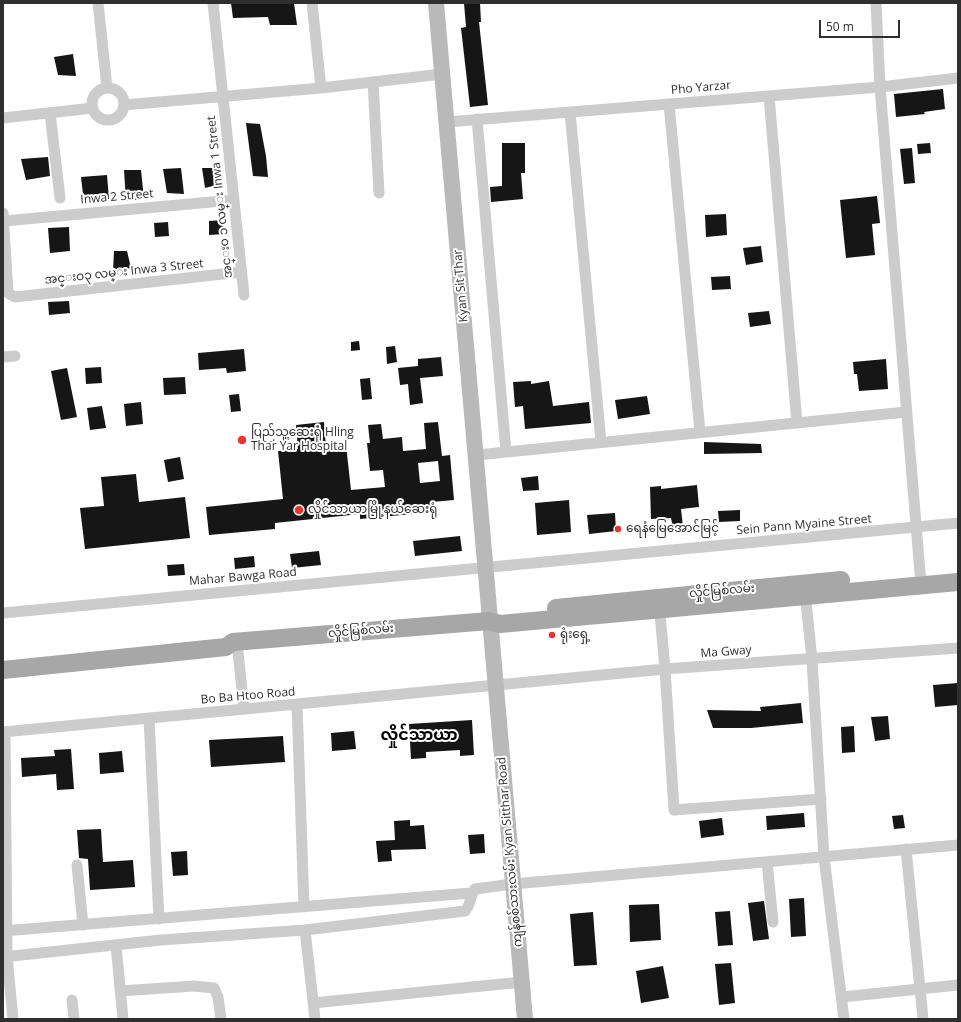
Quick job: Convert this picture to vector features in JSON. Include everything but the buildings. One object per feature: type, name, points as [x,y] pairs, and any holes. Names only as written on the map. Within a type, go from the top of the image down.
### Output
[{"type":"main road","name":"Kyan Sit Thar","points":[[436,3],[476,455],[489,621]]},
{"type":"main road","name":"လှိုင်မြစ်လမ်း","points":[[920,580],[958,571]]},
{"type":"main road","name":"လှိုင်မြစ်လမ်း","points":[[3,661],[226,639],[235,642],[489,621],[500,624],[659,604],[805,589],[920,580],[958,582]]},
{"type":"main road","name":"ကျန်စစ်သားလမ်း Kyan Sitthar Road","points":[[489,621],[525,1019]]},
{"type":"main road","name":"လှိုင်မြစ်လမ်း","points":[[3,670],[226,647],[235,642]]},
{"type":"street","points":[[98,3],[107,88]]},
{"type":"street","name":"အင္းဝ ၁ လမ္း Inwa 1 Street","points":[[213,3],[244,295]]},
{"type":"street","points":[[312,3],[321,88]]},
{"type":"street","points":[[876,3],[880,87],[920,580]]},
{"type":"street","points":[[124,105],[321,88],[442,74]]},
{"type":"street","name":"Pho Yarzar","points":[[447,122],[880,87],[958,78]]},
{"type":"street","points":[[373,82],[379,193]]},
{"type":"street","points":[[107,88],[117,91],[121,95],[124,105],[119,115],[110,119],[100,117],[93,108],[94,97],[102,89],[107,88]]},
{"type":"street","points":[[769,96],[797,423]]},
{"type":"street","points":[[668,104],[700,432]]},
{"type":"street","points":[[3,118],[93,108]]},
{"type":"street","points":[[570,112],[601,442]]},
{"type":"street","points":[[50,113],[60,198]]},
{"type":"street","points":[[477,119],[506,452]]},
{"type":"street","name":"Inwa 2 Street","points":[[3,217],[233,200]]},
{"type":"street","name":"အင္းဝ၃ လမ္း Inwa 3 Street","points":[[3,217],[8,293],[10,296],[22,297],[241,272]]},
{"type":"street","points":[[3,357],[15,356]]},
{"type":"street","points":[[476,455],[906,412]]},
{"type":"street","name":"Sein Pann Myaine Street","points":[[485,568],[958,523]]},
{"type":"street","name":"Mahar Bawga Road","points":[[3,613],[485,568]]},
{"type":"street","points":[[805,589],[812,660],[824,857],[844,1019]]},
{"type":"street","points":[[659,604],[665,669],[674,810],[820,799]]},
{"type":"street","points":[[235,642],[244,709]]},
{"type":"street","name":"Ma Gway","points":[[495,686],[665,669],[812,660],[958,648]]},
{"type":"street","name":"Bo Ba Htoo Road","points":[[4,732],[495,686]]},
{"type":"street","points":[[297,704],[304,907]]},
{"type":"street","points":[[149,718],[160,919]]},
{"type":"street","points":[[4,732],[5,956],[7,1000],[13,1019]]},
{"type":"street","points":[[5,956],[116,945],[305,930],[465,911],[470,903],[472,893],[475,889],[513,884],[958,845]]},
{"type":"street","points":[[906,849],[923,1019]]},
{"type":"street","points":[[767,862],[773,922]]},
{"type":"street","points":[[77,865],[83,925]]},
{"type":"street","points":[[5,931],[472,893]]},
{"type":"street","points":[[305,930],[315,1019]]},
{"type":"street","points":[[116,945],[123,1019]]},
{"type":"street","points":[[313,1003],[522,982]]},
{"type":"street","points":[[842,997],[958,985]]},
{"type":"street","points":[[120,991],[194,986],[214,988],[218,997],[221,1019]]},
{"type":"street","points":[[72,1000],[74,1019]]},
{"type":"place","name":"ပြည်သူ့ဆေးရုံ Hling Thar Yar Hospital","points":[[242,440]]},
{"type":"place","name":"လှိုင်သာယာမြို့နယ်ဆေးရုံ","points":[[299,510]]},
{"type":"place","name":"ရေနံမြေအောင်မြင့်","points":[[618,529]]},
{"type":"place","name":"ရုံးရှေ့","points":[[552,635]]},
{"type":"district","name":"လှိုင်သာယာ","points":[[419,735]]}]
